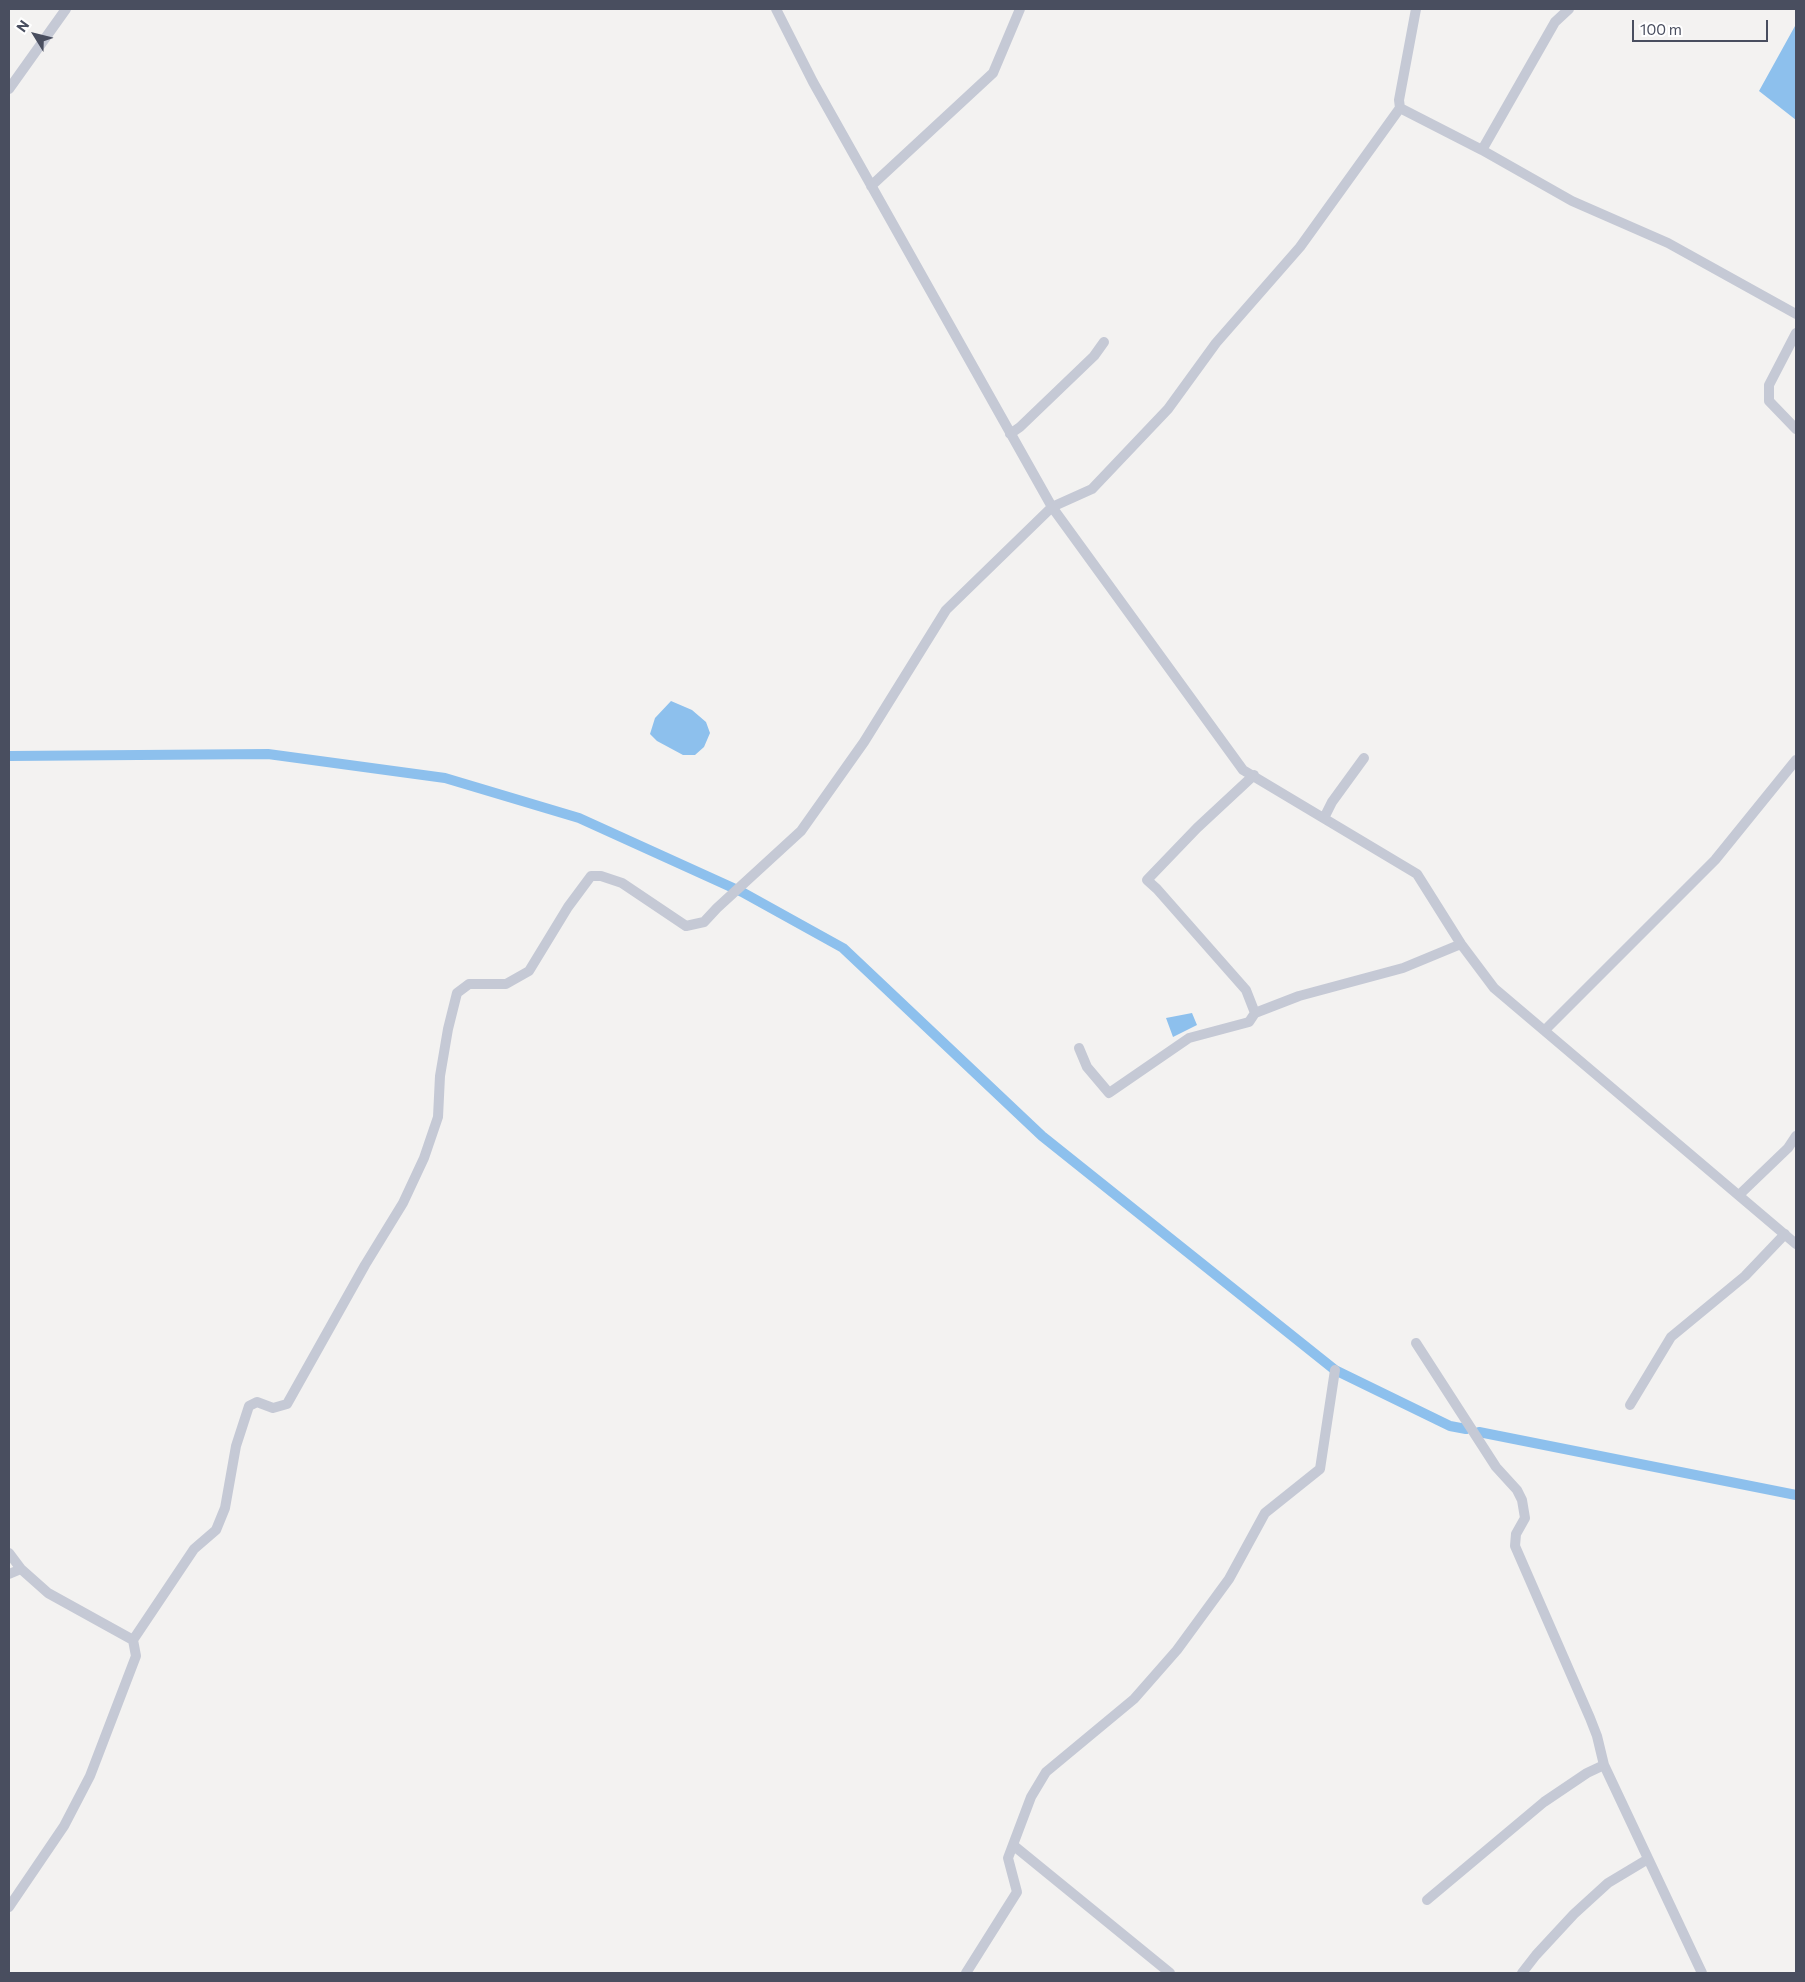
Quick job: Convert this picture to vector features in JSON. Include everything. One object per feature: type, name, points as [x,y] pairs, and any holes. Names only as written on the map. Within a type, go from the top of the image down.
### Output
[{"type":"street","points":[[9,89],[66,9]]},
{"type":"street","points":[[776,9],[813,82],[1052,507],[1243,770],[1417,874],[1461,944],[1494,988],[1796,1244]]},
{"type":"street","points":[[871,186],[993,73],[1020,9]]},
{"type":"street","points":[[9,1907],[64,1826],[90,1776],[136,1656],[133,1640],[194,1549],[216,1530],[225,1508],[236,1446],[249,1406],[257,1402],[273,1408],[286,1404],[365,1264],[403,1203],[424,1158],[438,1117],[440,1076],[448,1029],[457,993],[469,984],[506,984],[529,972],[568,907],[592,876],[602,876],[622,883],[686,926],[704,922],[801,831],[864,742],[946,610],[1052,507],[1092,489],[1168,409],[1216,343],[1300,247],[1400,108],[1400,91],[1416,9]]},
{"type":"street","points":[[1482,150],[1555,22],[1569,9]]},
{"type":"street","points":[[1400,108],[1482,150],[1572,201],[1668,243],[1796,314]]},
{"type":"street","points":[[1796,333],[1769,385],[1768,401],[1796,429]]},
{"type":"street","points":[[1010,434],[1020,428],[1094,356],[1104,342]]},
{"type":"street","points":[[1324,818],[1332,802],[1364,758]]},
{"type":"street","points":[[1544,1030],[1715,860],[1796,760]]},
{"type":"street","points":[[1254,775],[1197,828],[1147,880],[1246,990],[1255,1013]]},
{"type":"street","points":[[1080,1048],[1087,1067],[1109,1093],[1190,1038],[1249,1022],[1255,1013],[1299,996],[1403,968],[1461,944]]},
{"type":"street","points":[[1739,1195],[1788,1148],[1796,1136]]},
{"type":"street","points":[[1630,1405],[1671,1337],[1746,1276],[1785,1234]]},
{"type":"street","points":[[1416,1343],[1491,1460],[1517,1490],[1522,1500],[1525,1518],[1516,1534],[1515,1546],[1590,1718],[1597,1736],[1604,1765],[1702,1973]]},
{"type":"street","points":[[966,1973],[1018,1892],[1008,1858],[1031,1797],[1046,1772],[1134,1699],[1177,1650],[1229,1579],[1265,1513],[1320,1470],[1335,1370]]},
{"type":"street","points":[[9,1553],[21,1569],[48,1593],[133,1640]]},
{"type":"street","points":[[9,1574],[21,1569]]},
{"type":"street","points":[[1427,1900],[1544,1802],[1587,1773],[1604,1765]]},
{"type":"street","points":[[1013,1845],[1170,1973]]},
{"type":"street","points":[[1522,1973],[1574,1914],[1608,1883],[1648,1859]]},
{"type":"water","points":[[1796,27],[1796,120],[1759,91]]},
{"type":"water","points":[[671,701],[692,710],[706,722],[710,733],[704,747],[695,755],[683,755],[657,741],[650,734],[655,718]]},
{"type":"water","points":[[1192,1013],[1197,1025],[1173,1037],[1166,1018]]},
{"type":"waterway","points":[[9,756],[268,754],[445,778],[579,818],[742,892],[843,948],[1042,1136],[1335,1370],[1450,1426],[1466,1429]]},
{"type":"waterway","points":[[1479,1432],[1796,1495]]}]
